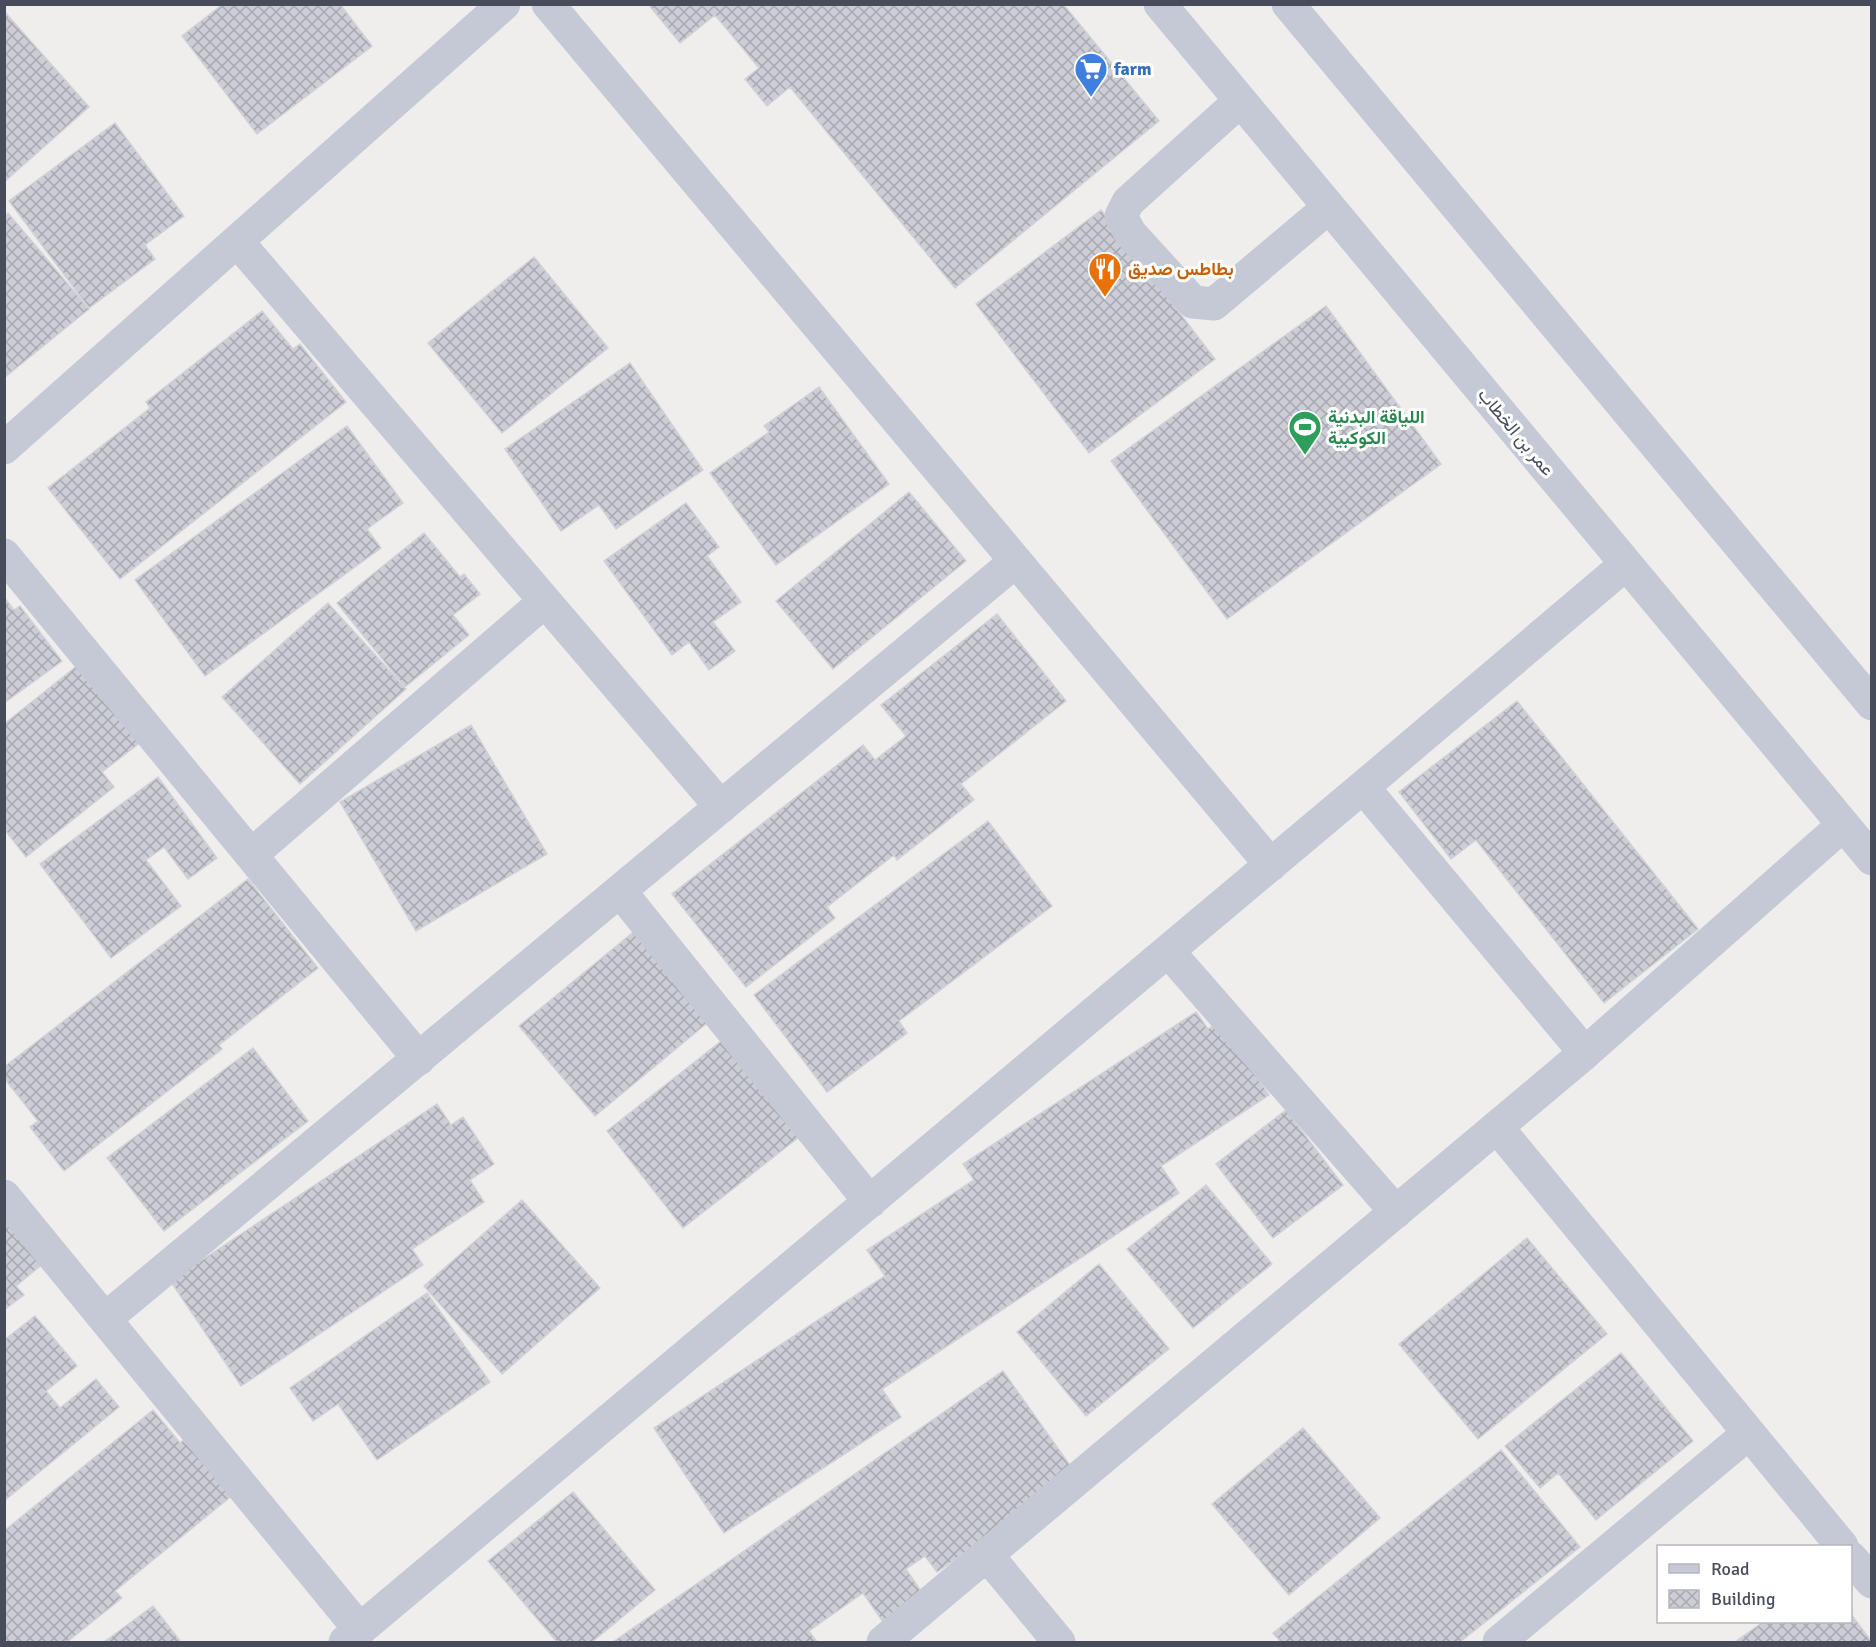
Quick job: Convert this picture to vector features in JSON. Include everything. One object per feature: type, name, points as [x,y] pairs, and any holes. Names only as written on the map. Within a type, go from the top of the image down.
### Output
[{"type":"street","points":[[4,448],[504,4]]},
{"type":"street","points":[[548,4],[1271,865]]},
{"type":"street","name":"عمر بن الخطاب","points":[[1160,4],[1872,859]]},
{"type":"street","points":[[1288,4],[1872,704]]},
{"type":"street","points":[[1240,101],[1128,202],[1121,216],[1130,233],[1193,302],[1214,304],[1329,207]]},
{"type":"street","points":[[237,242],[721,807]]},
{"type":"street","points":[[4,555],[419,1059]]},
{"type":"street","points":[[105,1319],[1016,561]]},
{"type":"street","points":[[4,1196],[105,1319],[352,1636],[1363,788],[1626,564]]},
{"type":"street","points":[[251,855],[545,602]]},
{"type":"street","points":[[1363,788],[1585,1053]]},
{"type":"street","points":[[883,1642],[1585,1053],[1843,825]]},
{"type":"street","points":[[621,891],[870,1202]]},
{"type":"street","points":[[1168,951],[1396,1212]]},
{"type":"street","points":[[1497,1127],[1841,1545]]},
{"type":"street","points":[[1499,1642],[1749,1433]]},
{"type":"street","points":[[987,1555],[1059,1642]]},
{"type":"street","points":[[1852,1558],[1872,1582]]},
{"type":"building","points":[[223,4],[340,4],[372,46],[257,134],[182,36]]},
{"type":"building","points":[[648,4],[1063,4],[1159,121],[955,288],[790,87],[767,106],[745,79],[759,68],[715,15],[680,43]]},
{"type":"building","points":[[4,11],[89,107],[4,182]]},
{"type":"building","points":[[115,123],[184,216],[145,245],[155,259],[89,308],[9,201]]},
{"type":"building","points":[[1101,210],[1215,359],[1089,453],[976,304]]},
{"type":"building","points":[[8,213],[89,309],[4,378],[4,216]]},
{"type":"building","points":[[534,257],[608,348],[502,433],[428,343]]},
{"type":"building","points":[[1326,306],[1441,464],[1227,619],[1111,461]]},
{"type":"building","points":[[262,311],[293,349],[300,344],[346,402],[120,579],[48,488],[150,408],[146,402]]},
{"type":"building","points":[[630,363],[703,470],[616,529],[599,505],[561,531],[505,449]]},
{"type":"building","points":[[819,387],[889,484],[776,565],[710,473],[769,432],[764,426]]},
{"type":"building","points":[[347,426],[403,503],[367,529],[381,548],[205,676],[135,580]]},
{"type":"building","points":[[909,492],[966,561],[833,669],[776,601]]},
{"type":"building","points":[[686,503],[719,547],[707,556],[741,602],[713,622],[735,651],[709,670],[689,642],[672,655],[604,561]]},
{"type":"building","points":[[424,533],[460,577],[464,574],[480,594],[453,615],[469,635],[405,687],[337,603]]},
{"type":"building","points":[[4,597],[14,610],[20,606],[62,661],[4,703]]},
{"type":"building","points":[[328,603],[406,689],[300,784],[222,697]]},
{"type":"building","points":[[997,614],[1066,701],[961,784],[974,800],[897,860],[894,855],[827,907],[835,918],[746,987],[672,894],[863,745],[875,760],[906,736],[881,705]]},
{"type":"building","points":[[78,665],[141,742],[102,772],[114,787],[26,857],[4,829],[4,724]]},
{"type":"building","points":[[1517,701],[1698,929],[1604,1003],[1476,840],[1451,859],[1399,792]]},
{"type":"building","points":[[471,725],[547,854],[416,931],[340,802]]},
{"type":"building","points":[[158,777],[217,858],[188,879],[164,847],[146,860],[181,906],[111,958],[40,864]]},
{"type":"building","points":[[988,821],[1052,906],[899,1021],[907,1033],[827,1092],[754,995]]},
{"type":"building","points":[[248,879],[318,968],[219,1045],[222,1049],[64,1171],[30,1127],[38,1121],[4,1078],[4,1067]]},
{"type":"building","points":[[637,929],[712,1019],[595,1116],[519,1026]]},
{"type":"building","points":[[1196,1012],[1208,1029],[1220,1021],[1269,1095],[1161,1166],[1179,1193],[882,1389],[901,1417],[724,1533],[654,1428],[885,1276],[867,1250],[974,1180],[963,1164]]},
{"type":"building","points":[[725,1038],[803,1134],[683,1228],[607,1131]]},
{"type":"building","points":[[253,1048],[308,1121],[164,1231],[107,1158]]},
{"type":"building","points":[[437,1104],[451,1125],[463,1117],[494,1164],[470,1180],[484,1202],[412,1249],[423,1265],[241,1386],[169,1279],[200,1258],[202,1260]]},
{"type":"building","points":[[1286,1110],[1343,1185],[1273,1238],[1216,1164]]},
{"type":"building","points":[[1206,1185],[1272,1264],[1193,1328],[1127,1249]]},
{"type":"building","points":[[522,1200],[600,1288],[502,1374],[424,1286]]},
{"type":"building","points":[[4,1213],[44,1263],[16,1286],[24,1295],[4,1310]]},
{"type":"building","points":[[1527,1238],[1607,1334],[1478,1439],[1399,1344]]},
{"type":"building","points":[[1099,1264],[1169,1349],[1086,1416],[1017,1332]]},
{"type":"building","points":[[427,1293],[490,1382],[377,1460],[338,1404],[313,1421],[290,1388]]},
{"type":"building","points":[[35,1316],[77,1366],[46,1391],[60,1408],[96,1379],[119,1407],[4,1501],[4,1340]]},
{"type":"building","points":[[1621,1353],[1693,1441],[1596,1520],[1558,1473],[1540,1488],[1505,1446]]},
{"type":"building","points":[[1003,1371],[1077,1475],[937,1572],[925,1556],[906,1569],[923,1594],[883,1622],[863,1593],[809,1631],[817,1642],[613,1642]]},
{"type":"building","points":[[153,1410],[180,1443],[187,1437],[234,1494],[115,1591],[122,1598],[67,1642],[4,1642],[4,1531]]},
{"type":"building","points":[[1303,1428],[1380,1518],[1289,1595],[1212,1504]]},
{"type":"building","points":[[1501,1450],[1580,1547],[1460,1642],[1281,1642],[1273,1633]]},
{"type":"building","points":[[573,1492],[655,1590],[592,1642],[557,1642],[488,1561]]},
{"type":"building","points":[[153,1606],[181,1642],[104,1642]]},
{"type":"building","points":[[1852,1616],[1872,1642],[1735,1642],[1762,1623],[1852,1623]]},
{"type":"place","name":"farm","points":[[1091,98]]},
{"type":"place","name":"بطاطس صديق","points":[[1105,298]]},
{"type":"place","name":"اللياقة البدنية الكوكبية","points":[[1305,456]]}]
